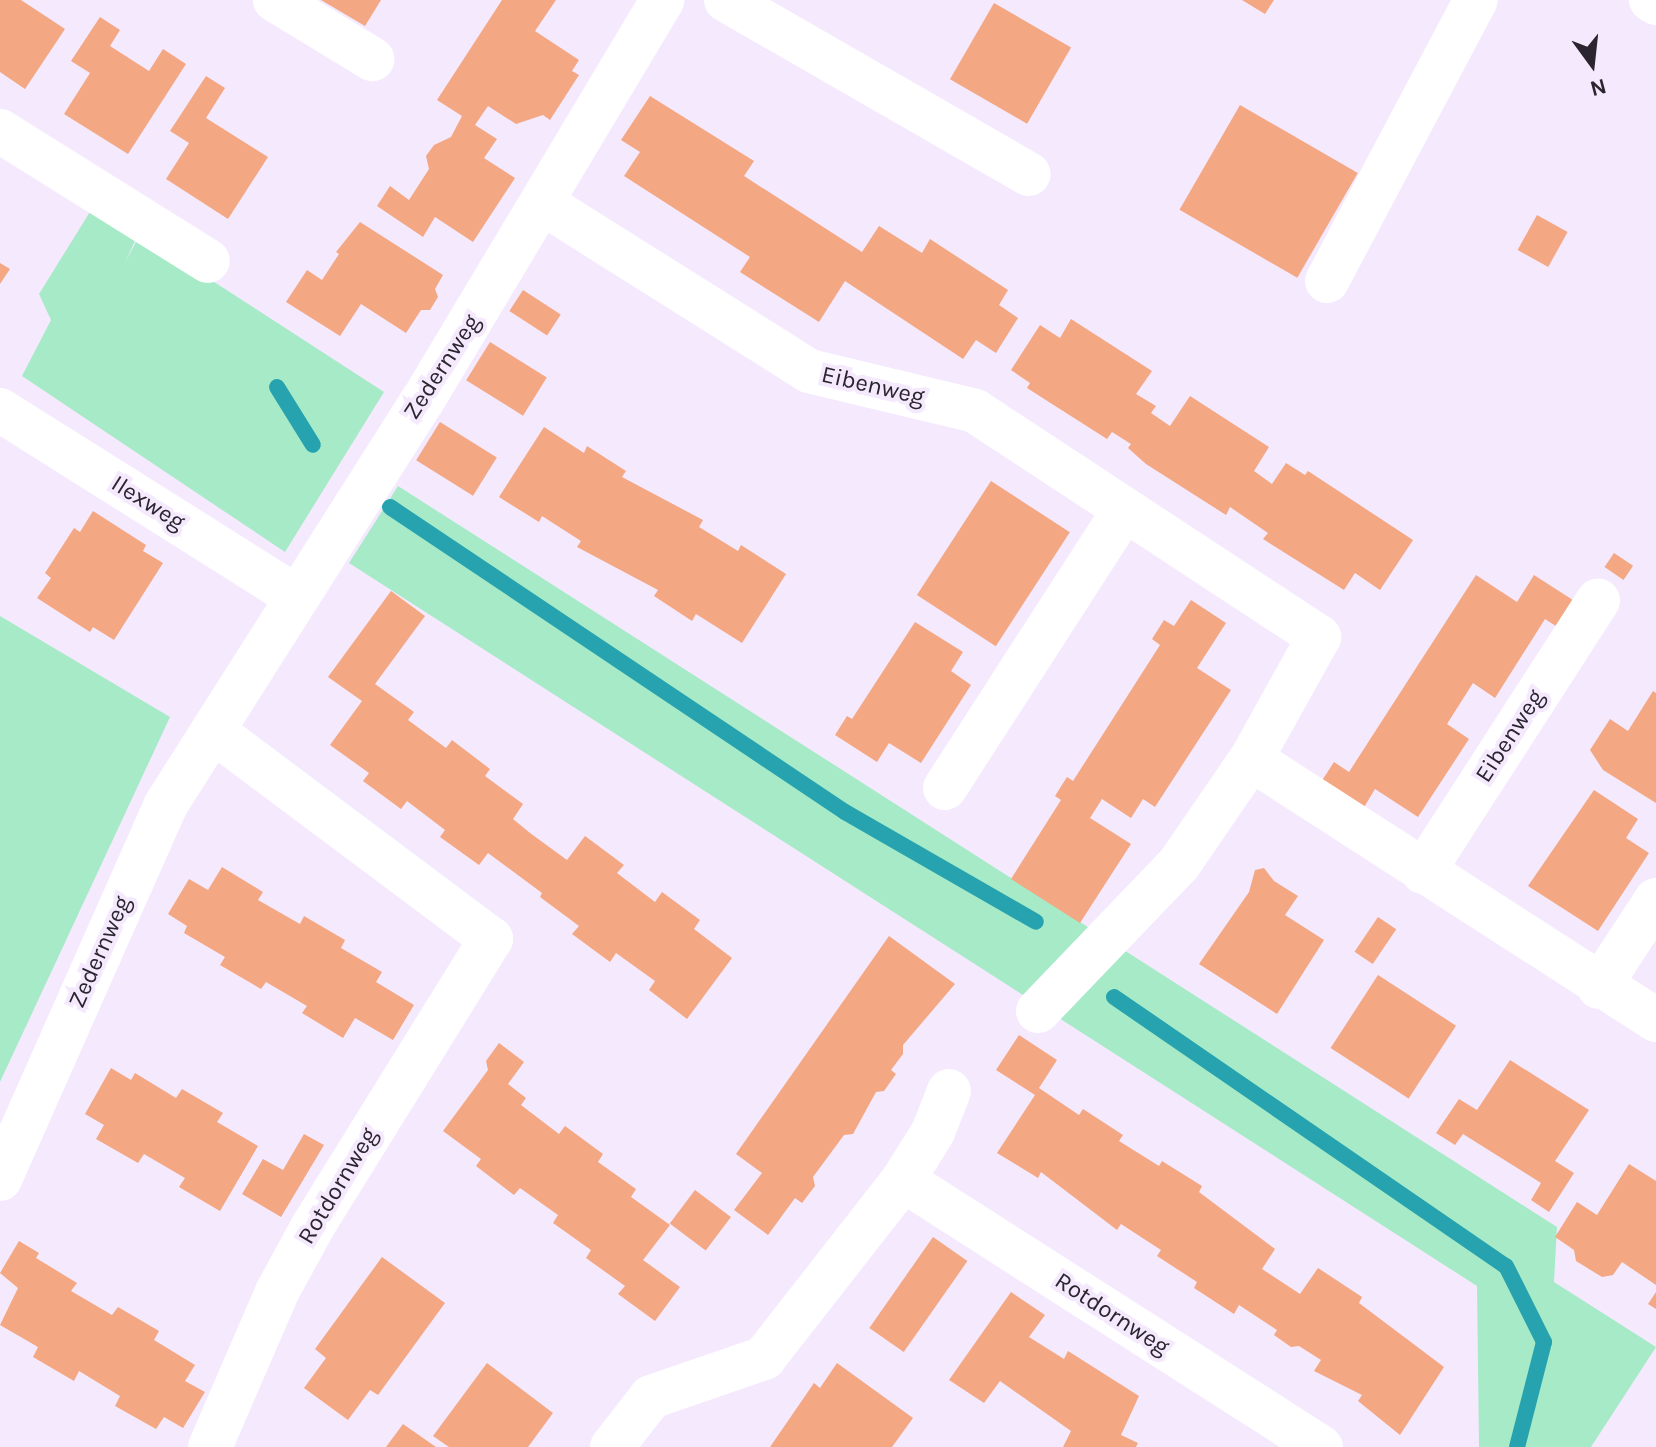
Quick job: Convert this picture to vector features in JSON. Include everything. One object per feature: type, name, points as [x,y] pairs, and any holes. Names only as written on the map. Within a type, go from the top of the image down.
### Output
[{"type":"street","points":[[275,0],[372,59]]},
{"type":"street","name":"Zedernweg","points":[[0,1179],[165,806],[544,204],[662,0]]},
{"type":"street","points":[[726,0],[1029,174]]},
{"type":"street","points":[[1327,281],[1476,0]]},
{"type":"street","points":[[0,131],[208,261]]},
{"type":"street","name":"Eibenweg","points":[[544,204],[809,371],[975,411],[1319,637],[1251,759],[1179,864],[1038,1011]]},
{"type":"street","name":"Ilexweg","points":[[0,410],[297,597]]},
{"type":"street","points":[[945,788],[1124,510]]},
{"type":"street","name":"Eibenweg","points":[[1423,872],[1598,600]]},
{"type":"street","name":"Rotdornweg","points":[[210,1447],[277,1292],[313,1226],[491,939],[213,731]]},
{"type":"street","points":[[1251,759],[1599,987],[1656,1020]]},
{"type":"street","points":[[1599,987],[1656,900]]},
{"type":"street","points":[[612,1447],[651,1397],[764,1358],[903,1180],[933,1132],[949,1091]]},
{"type":"street","name":"Rotdornweg","points":[[903,1180],[1321,1447]]},
{"type":"green space","points":[[93,207],[138,234],[125,263],[140,234],[384,392],[285,552],[22,376],[51,320],[39,294]]},
{"type":"green space","points":[[398,486],[1557,1227],[1554,1282],[1656,1347],[1591,1447],[1479,1447],[1477,1286],[349,563]]},
{"type":"green space","points":[[0,616],[170,717],[0,1082]]},
{"type":"building","points":[[0,0],[21,0],[65,29],[25,89],[0,72]]},
{"type":"building","points":[[321,0],[381,0],[365,26]]},
{"type":"building","points":[[502,0],[556,0],[535,31],[579,60],[572,71],[579,75],[550,120],[543,115],[516,124],[488,106],[475,125],[497,139],[484,158],[515,178],[473,242],[435,217],[423,237],[377,206],[390,186],[409,200],[429,169],[426,156],[434,145],[451,137],[462,116],[437,100]]},
{"type":"building","points":[[1242,0],[1274,0],[1265,14]]},
{"type":"building","points":[[994,3],[1071,47],[1027,124],[950,79]]},
{"type":"building","points":[[100,17],[120,30],[110,46],[149,71],[163,49],[186,64],[128,154],[64,114],[90,73],[71,61]]},
{"type":"building","points":[[206,76],[225,88],[206,118],[268,157],[228,219],[166,179],[189,143],[170,131]]},
{"type":"building","points":[[650,96],[754,161],[744,176],[862,252],[879,226],[922,253],[930,239],[1008,290],[999,305],[1018,318],[996,353],[976,340],[963,359],[845,281],[819,322],[740,272],[750,257],[624,176],[640,152],[621,140]]},
{"type":"building","points":[[1240,105],[1358,173],[1297,278],[1180,210]]},
{"type":"building","points":[[1537,215],[1568,232],[1548,267],[1518,250]]},
{"type":"building","points":[[360,222],[443,275],[435,289],[438,297],[430,310],[421,310],[406,333],[361,304],[340,336],[286,302],[307,270],[322,280],[339,254],[336,252]]},
{"type":"building","points":[[0,263],[10,269],[0,284]]},
{"type":"building","points":[[523,290],[561,315],[547,335],[509,311]]},
{"type":"building","points":[[1071,319],[1152,371],[1136,394],[1156,406],[1151,413],[1170,426],[1190,396],[1269,447],[1254,471],[1272,484],[1286,463],[1305,475],[1308,471],[1413,540],[1380,590],[1355,573],[1344,590],[1263,539],[1268,533],[1230,507],[1226,515],[1146,464],[1128,448],[1131,444],[1112,432],[1107,439],[1027,388],[1030,383],[1011,370],[1040,325],[1060,338]]},
{"type":"building","points":[[490,342],[547,378],[523,416],[466,380]]},
{"type":"building","points":[[440,422],[497,458],[473,496],[416,460]]},
{"type":"building","points":[[544,427],[584,453],[587,446],[626,471],[622,477],[703,520],[699,527],[738,551],[741,545],[786,574],[742,643],[696,614],[692,621],[654,596],[658,590],[577,547],[581,541],[542,516],[539,522],[499,497]]},
{"type":"building","points":[[991,481],[1070,532],[996,646],[917,595]]},
{"type":"building","points":[[93,511],[146,545],[143,551],[163,563],[114,640],[93,627],[90,632],[37,598],[51,578],[45,573],[74,528],[80,532]]},
{"type":"building","points":[[1614,553],[1633,566],[1624,580],[1604,567]]},
{"type":"building","points":[[1476,575],[1517,602],[1534,575],[1576,602],[1559,628],[1545,619],[1495,698],[1473,683],[1447,724],[1469,739],[1418,817],[1375,789],[1363,809],[1321,782],[1334,762],[1349,772]]},
{"type":"building","points":[[391,591],[425,616],[375,684],[414,712],[408,720],[446,748],[452,740],[490,769],[485,776],[523,804],[513,819],[530,833],[567,860],[585,836],[624,865],[617,873],[655,902],[662,892],[700,920],[694,929],[732,958],[687,1019],[649,990],[655,981],[616,953],[610,962],[572,934],[579,926],[540,897],[542,893],[488,853],[479,865],[440,837],[445,830],[407,801],[401,809],[363,781],[369,773],[330,745],[362,701],[328,677]]},
{"type":"building","points":[[1191,600],[1226,623],[1197,668],[1231,690],[1155,807],[1143,799],[1131,818],[1102,799],[1090,818],[1131,844],[1080,923],[1011,879],[1061,800],[1055,796],[1067,777],[1073,781],[1160,645],[1152,639],[1164,620],[1174,626]]},
{"type":"building","points":[[915,622],[963,652],[951,671],[971,685],[921,763],[889,743],[877,762],[835,735],[847,716],[852,719]]},
{"type":"building","points":[[1653,691],[1656,693],[1656,803],[1603,770],[1590,750],[1610,719],[1628,731]]},
{"type":"building","points":[[1594,790],[1638,819],[1626,838],[1649,853],[1598,931],[1528,886]]},
{"type":"building","points":[[222,867],[263,892],[258,900],[300,924],[304,916],[345,940],[341,948],[382,972],[376,982],[414,1005],[393,1040],[355,1018],[343,1038],[302,1013],[307,1006],[266,982],[261,989],[220,965],[225,957],[184,933],[187,926],[168,914],[189,879],[208,890]]},
{"type":"building","points":[[1264,868],[1274,881],[1298,896],[1285,915],[1324,940],[1277,1014],[1199,964],[1249,892],[1255,870]]},
{"type":"building","points":[[1378,917],[1396,929],[1373,964],[1355,952]]},
{"type":"building","points":[[889,936],[955,984],[903,1045],[903,1054],[891,1070],[896,1074],[884,1091],[876,1092],[853,1134],[844,1135],[813,1177],[815,1186],[802,1203],[795,1198],[768,1235],[734,1210],[762,1173],[736,1154]]},
{"type":"building","points":[[1378,975],[1456,1026],[1409,1099],[1331,1048]]},
{"type":"building","points":[[1019,1035],[1057,1060],[1039,1088],[1079,1115],[1083,1109],[1123,1135],[1119,1141],[1159,1166],[1162,1161],[1202,1186],[1199,1192],[1275,1249],[1262,1269],[1300,1294],[1318,1268],[1362,1297],[1359,1303],[1444,1367],[1400,1435],[1358,1401],[1362,1395],[1314,1371],[1321,1360],[1299,1346],[1291,1347],[1274,1335],[1277,1330],[1239,1305],[1234,1314],[1194,1288],[1197,1282],[1157,1256],[1161,1250],[1121,1224],[1117,1230],[1041,1172],[1038,1178],[997,1153],[1035,1095],[996,1070]]},
{"type":"building","points":[[499,1043],[524,1062],[508,1084],[526,1098],[521,1105],[559,1134],[565,1126],[603,1154],[598,1162],[636,1189],[631,1197],[670,1225],[643,1260],[680,1287],[655,1321],[618,1294],[625,1286],[586,1258],[591,1250],[553,1223],[558,1215],[520,1188],[514,1195],[476,1166],[481,1159],[443,1131],[488,1070],[486,1061]]},
{"type":"building","points":[[1510,1060],[1589,1110],[1555,1161],[1574,1173],[1549,1212],[1531,1200],[1541,1183],[1463,1134],[1455,1145],[1436,1133],[1459,1099],[1477,1110]]},
{"type":"building","points":[[111,1068],[131,1080],[135,1073],[176,1098],[182,1089],[223,1113],[217,1122],[258,1146],[220,1211],[179,1187],[185,1178],[144,1154],[138,1163],[96,1139],[104,1125],[85,1114]]},
{"type":"building","points":[[304,1134],[324,1145],[281,1217],[242,1194],[263,1159],[283,1170]]},
{"type":"building","points":[[1629,1164],[1656,1181],[1656,1285],[1622,1262],[1613,1275],[1602,1277],[1576,1261],[1574,1250],[1555,1237],[1577,1202],[1597,1215]]},
{"type":"building","points":[[695,1190],[731,1217],[706,1251],[670,1224]]},
{"type":"building","points":[[933,1237],[967,1261],[904,1352],[869,1328]]},
{"type":"building","points":[[19,1241],[39,1253],[36,1258],[77,1283],[71,1291],[112,1315],[118,1307],[159,1331],[154,1340],[195,1365],[185,1381],[205,1392],[183,1428],[164,1417],[156,1429],[115,1406],[120,1396],[79,1371],[74,1381],[33,1357],[38,1347],[0,1325],[18,1288],[0,1273]]},
{"type":"building","points":[[382,1257],[445,1303],[378,1395],[370,1390],[348,1420],[304,1388],[326,1358],[315,1349]]},
{"type":"building","points":[[1011,1292],[1045,1315],[1029,1337],[1064,1359],[1068,1351],[1139,1396],[1121,1435],[1138,1443],[1136,1447],[1063,1447],[1071,1431],[1000,1381],[984,1403],[949,1380]]},
{"type":"building","points":[[1656,1292],[1656,1309],[1648,1304]]},
{"type":"building","points":[[487,1363],[553,1413],[528,1447],[449,1447],[433,1436]]},
{"type":"building","points":[[837,1363],[913,1418],[892,1447],[770,1447],[814,1383],[820,1388]]},
{"type":"building","points":[[403,1424],[436,1447],[386,1447]]},
{"type":"waterway","points":[[277,387],[313,445]]},
{"type":"waterway","points":[[390,507],[845,812],[1036,922]]},
{"type":"waterway","points":[[1114,997],[1506,1266],[1544,1342],[1517,1447]]}]
